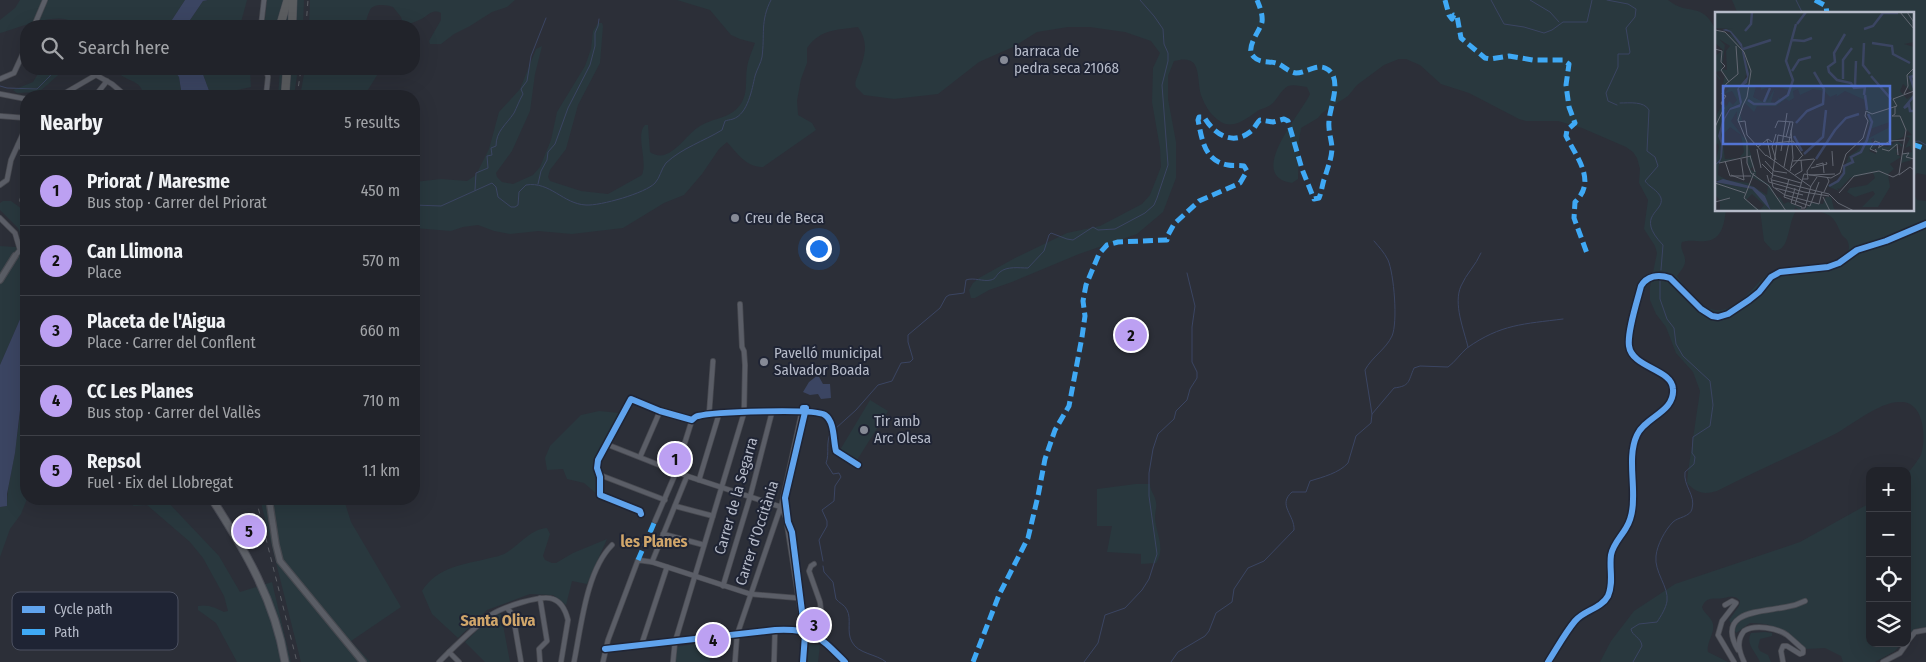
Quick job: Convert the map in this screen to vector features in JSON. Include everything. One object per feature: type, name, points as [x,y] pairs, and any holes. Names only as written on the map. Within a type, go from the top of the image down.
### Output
[{"type":"highway","points":[[286,20],[291,1]]},
{"type":"highway","points":[[287,90],[288,75]]},
{"type":"main road","points":[[216,505],[239,543],[263,589],[276,624],[285,662]]},
{"type":"street","points":[[37,20],[45,0]]},
{"type":"street","points":[[262,20],[264,0]]},
{"type":"street","points":[[0,79],[14,72],[20,64]]},
{"type":"street","points":[[69,90],[93,75]]},
{"type":"street","points":[[98,75],[120,90]]},
{"type":"street","points":[[267,90],[268,75]]},
{"type":"street","points":[[100,90],[107,80]]},
{"type":"street","points":[[0,94],[20,98]]},
{"type":"street","points":[[0,116],[20,118]]},
{"type":"street","points":[[0,185],[7,180],[11,160],[20,140]]},
{"type":"street","points":[[0,218],[15,233],[20,250],[0,280]]},
{"type":"street","points":[[1548,662],[1576,620],[1603,602],[1607,597],[1612,584],[1611,555],[1613,548],[1626,529],[1632,513],[1634,446],[1638,433],[1665,409],[1673,394],[1673,385],[1668,378],[1640,361],[1632,354],[1629,345],[1640,286],[1644,280],[1656,276],[1670,278],[1700,309],[1712,316],[1718,317],[1728,314],[1749,300],[1759,292],[1771,277],[1780,272],[1828,267],[1839,263],[1856,250],[1886,241],[1926,224]]},
{"type":"street","points":[[673,662],[675,642],[744,413],[745,365],[740,304]]},
{"type":"street","points":[[709,415],[713,361]]},
{"type":"street","points":[[641,514],[640,511],[600,494],[600,475],[597,462],[606,444],[631,399],[660,411],[692,420]]},
{"type":"street","points":[[640,457],[660,411]]},
{"type":"street","points":[[656,521],[692,420],[697,416],[802,411],[825,415],[834,434],[836,451],[858,465]]},
{"type":"street","name":"Carrer d'Occitània","points":[[736,662],[737,635],[780,507],[802,411]]},
{"type":"street","name":"Carrer de la Segarra","points":[[723,586],[750,497],[772,412]]},
{"type":"street","points":[[698,480],[719,414]]},
{"type":"street","points":[[606,444],[698,480],[780,507],[786,518],[804,630],[802,662]]},
{"type":"street","points":[[600,475],[665,500]]},
{"type":"street","points":[[652,562],[687,476]]},
{"type":"street","points":[[270,505],[280,561],[363,662]]},
{"type":"street","points":[[675,506],[713,516]]},
{"type":"street","points":[[663,534],[704,545]]},
{"type":"street","points":[[574,662],[592,581],[612,545]]},
{"type":"street","points":[[604,662],[605,650],[638,560],[652,562],[750,594],[798,598]]},
{"type":"street","points":[[814,564],[809,571],[820,602],[824,642]]},
{"type":"street","points":[[641,646],[667,567]]},
{"type":"street","points":[[540,598],[546,641],[539,649],[540,662]]},
{"type":"street","points":[[439,662],[492,614],[540,598],[553,598],[563,607],[568,620],[561,662]]},
{"type":"street","points":[[1725,605],[1731,601],[1736,602],[1722,621],[1718,633],[1724,648],[1734,662]]},
{"type":"street","points":[[1744,662],[1733,639],[1732,632],[1735,624],[1744,615],[1750,612],[1787,607],[1805,601]]},
{"type":"street","points":[[507,608],[513,615],[521,662]]},
{"type":"street","points":[[1740,653],[1739,639],[1746,629],[1756,627],[1776,630],[1787,635],[1803,650],[1802,654],[1800,654],[1783,646],[1781,651],[1782,662]]},
{"type":"street","points":[[605,650],[775,630],[804,630],[824,642],[845,662]]},
{"type":"street","points":[[774,662],[775,630]]},
{"type":"street","points":[[1911,638],[1915,632],[1926,630]]},
{"type":"street","points":[[1883,662],[1896,655],[1903,647]]},
{"type":"street","points":[[449,652],[459,662]]},
{"type":"shaded area","points":[[20,0],[185,0],[172,20],[20,20],[20,27],[0,33],[0,20],[15,8]]},
{"type":"shaded area","points":[[247,0],[242,20],[190,20],[203,1]]},
{"type":"shaded area","points":[[267,0],[304,0],[303,20],[265,20]]},
{"type":"shaded area","points":[[310,0],[515,0],[507,7],[492,12],[454,34],[441,44],[430,44],[429,41],[441,20],[441,13],[438,12],[432,12],[419,20],[402,20],[393,7],[377,5],[370,10],[366,20],[309,20]]},
{"type":"shaded area","points":[[677,0],[1668,0],[1682,8],[1700,12],[1705,15],[1715,28],[1715,211],[1726,211],[1722,230],[1712,240],[1682,242],[1681,247],[1685,257],[1685,264],[1677,276],[1699,302],[1710,309],[1725,309],[1734,306],[1762,279],[1775,270],[1820,265],[1843,257],[1849,250],[1847,240],[1832,217],[1817,211],[1914,211],[1914,195],[1917,200],[1926,201],[1926,627],[1915,629],[1911,633],[1911,469],[1921,455],[1923,448],[1922,423],[1915,408],[1910,404],[1902,402],[1884,405],[1839,432],[1717,491],[1704,493],[1694,489],[1687,483],[1700,391],[1693,372],[1676,353],[1666,327],[1656,314],[1650,300],[1650,287],[1657,253],[1655,246],[1644,229],[1648,200],[1639,183],[1640,169],[1633,152],[1626,147],[1582,128],[1558,121],[1526,121],[1519,119],[1469,93],[1441,84],[1420,65],[1406,59],[1399,59],[1384,65],[1357,85],[1348,96],[1301,128],[1298,179],[1292,183],[1279,178],[1274,169],[1275,157],[1280,143],[1310,94],[1307,87],[1288,86],[1270,106],[1259,110],[1241,122],[1226,124],[1214,117],[1204,103],[1194,63],[1183,59],[1174,61],[1168,76],[1168,99],[1176,142],[1176,178],[1163,212],[1137,234],[1079,254],[989,290],[975,298],[971,298],[969,290],[979,278],[1067,233],[1100,226],[1142,204],[1150,195],[1161,167],[1160,148],[1152,102],[1153,68],[1160,53],[1151,41],[1125,32],[1090,27],[1068,27],[1037,32],[1013,47],[979,62],[938,94],[894,99],[864,95],[856,87],[865,49],[864,38],[858,27],[836,30],[818,37],[807,48],[807,63],[801,79],[797,101],[798,115],[812,123],[816,130],[763,167],[757,167],[747,162],[727,142],[719,149],[702,174],[684,195],[664,203],[623,228],[572,234],[538,231],[510,234],[478,225],[451,231],[420,228],[420,181],[441,179],[467,181],[476,175],[489,149],[499,112],[520,89],[536,49],[542,46],[535,74],[530,111],[512,151],[496,173],[497,177],[502,182],[513,184],[533,175],[540,167],[551,140],[557,112],[585,66],[591,49],[593,31],[598,23],[602,23],[600,63],[578,105],[566,149],[550,170],[548,177],[550,181],[581,191],[608,194],[642,175],[644,162],[641,135],[645,125],[648,125],[650,152],[664,155],[679,146],[700,126],[728,115],[738,108],[744,98],[746,72],[755,43],[731,35],[710,10]]},
{"type":"shaded area","points":[[1732,0],[1926,0],[1926,175],[1917,173],[1914,177],[1914,12],[1737,12]]},
{"type":"shaded area","points":[[37,75],[58,75],[41,90],[20,90],[20,93],[17,93],[13,90],[33,82]]},
{"type":"shaded area","points":[[121,75],[178,75],[181,90],[142,90],[136,83]]},
{"type":"shaded area","points":[[203,75],[250,75],[251,87],[237,90],[209,90]]},
{"type":"shaded area","points":[[280,75],[297,75],[295,90],[278,90]]},
{"type":"shaded area","points":[[304,75],[377,75],[368,90],[301,90]]},
{"type":"shaded area","points":[[11,201],[20,208],[20,232],[0,210],[0,203]]},
{"type":"shaded area","points":[[1760,211],[1796,211],[1783,247],[1778,250],[1772,250],[1764,241]]},
{"type":"shaded area","points":[[0,246],[20,246],[20,319],[0,365]]},
{"type":"shaded area","name":"Tir amb Arc Olesa","points":[[870,400],[888,411],[857,460],[840,450]]},
{"type":"shaded area","points":[[599,411],[620,413],[594,463],[597,477],[597,494],[584,483],[567,479],[563,469],[547,470],[545,458],[550,446],[581,415]]},
{"type":"shaded area","points":[[20,418],[20,505],[25,505],[21,514],[10,529],[0,557],[0,507],[7,506]]},
{"type":"shaded area","points":[[1150,484],[1155,500],[1155,518],[1160,546],[1159,557],[1156,563],[1141,564],[1141,554],[1107,552],[1112,526],[1097,526],[1097,489]]},
{"type":"shaded area","points":[[147,505],[171,505],[219,556],[240,592],[272,582],[291,662],[237,662],[216,623],[198,610],[198,606],[205,606],[224,612],[228,611],[224,596],[203,558],[190,542]]},
{"type":"shaded area","points":[[262,505],[346,505],[351,522],[401,607],[351,641],[370,662],[301,662]]},
{"type":"shaded area","points":[[1866,505],[1866,647],[1898,647],[1895,651],[1875,662],[1843,662],[1841,656],[1825,648],[1806,649],[1794,638],[1774,626],[1750,623],[1736,633],[1729,620],[1739,606],[1740,601],[1737,598],[1730,597],[1709,599],[1702,607],[1713,624],[1708,652],[1728,662],[1600,662],[1611,641],[1634,611],[1675,584],[1800,542]]},
{"type":"shaded area","points":[[547,528],[550,534],[543,556],[545,560],[552,563],[556,563],[573,553],[607,539],[587,584],[572,581],[566,605],[553,595],[530,594],[487,610],[458,638],[432,614],[422,591],[436,576],[443,571],[461,565],[502,555],[535,531]]},
{"type":"shaded area","points":[[501,614],[510,662],[485,662],[465,642],[493,615]]},
{"type":"shaded area","points":[[1751,633],[1772,633],[1772,636],[1760,639],[1758,647],[1760,651],[1768,655],[1771,662],[1760,662],[1749,641]]},
{"type":"shaded area","points":[[708,642],[710,662],[676,662],[676,647]]},
{"type":"shaded area","points":[[809,644],[820,645],[818,662],[807,662]]},
{"type":"water","points":[[185,0],[208,0],[203,1],[190,20],[172,20]]},
{"type":"water","points":[[178,75],[203,75],[209,90],[181,90]]},
{"type":"water","points":[[20,319],[20,410],[15,453],[7,494],[7,506],[0,507],[0,365]]},
{"type":"water","points":[[818,375],[823,384],[830,384],[831,398],[821,399],[818,394],[810,395],[803,392],[809,382]]},
{"type":"waterway","points":[[420,205],[441,206],[492,183],[496,187],[498,197],[511,207],[518,205],[519,192],[526,185],[542,186],[570,201],[586,205],[622,198],[650,187],[657,181],[666,163],[686,149],[722,130],[725,121],[738,116],[746,107],[761,59],[765,15],[771,0]]},
{"type":"waterway","points":[[835,429],[856,410],[878,385],[892,381],[901,363],[910,362],[913,359],[908,335],[940,308],[946,297],[964,293],[966,280],[991,280],[1006,269],[1028,268],[1044,251],[1051,233],[1073,240],[1093,227],[1098,230],[1115,229],[1145,213],[1154,205],[1168,165],[1162,85],[1168,53],[1164,44],[1163,29],[1140,0]]},
{"type":"waterway","points":[[1491,0],[1504,24],[1544,33],[1563,22],[1587,22],[1592,0]]},
{"type":"waterway","points":[[1530,0],[1550,12],[1559,22]]},
{"type":"waterway","points":[[1607,0],[1628,4],[1636,9],[1635,17],[1626,28],[1630,52],[1629,54],[1618,54],[1618,67],[1606,93],[1608,101],[1617,105]]},
{"type":"waterway","points":[[1796,0],[1802,12]]},
{"type":"waterway","points":[[475,190],[476,173],[488,168],[487,156],[492,155],[491,148],[496,146],[500,132],[514,113],[523,94],[521,89],[527,81],[531,56],[546,18]]},
{"type":"waterway","points":[[538,184],[548,152],[555,144],[568,108],[590,65],[599,19]]},
{"type":"waterway","points":[[0,86],[37,89],[51,75]]},
{"type":"waterway","points":[[1620,103],[1640,104],[1649,110],[1647,151],[1655,157],[1658,166],[1645,181],[1661,198],[1661,203],[1651,221],[1651,227],[1663,245],[1661,270]]},
{"type":"waterway","points":[[1914,142],[1919,141],[1926,145]]},
{"type":"waterway","points":[[1372,414],[1365,370],[1392,336],[1395,320],[1390,267],[1385,254],[1374,241]]},
{"type":"waterway","points":[[1468,347],[1460,317],[1459,293],[1463,282],[1481,253]]},
{"type":"waterway","points":[[1084,662],[1098,643],[1105,615],[1125,608],[1142,590],[1149,579],[1157,554],[1149,496],[1149,473],[1153,449],[1158,434],[1174,419],[1176,411],[1187,400],[1190,389],[1197,378],[1197,372],[1192,362],[1192,327],[1195,306],[1187,273]]},
{"type":"waterway","points":[[1633,662],[1642,646],[1631,629],[1639,624],[1657,622],[1666,604],[1666,590],[1656,562],[1658,547],[1670,525],[1675,520],[1691,512],[1693,504],[1685,472],[1694,464],[1695,457],[1692,453],[1693,437],[1710,426],[1713,405],[1710,381],[1683,356],[1676,344],[1674,328],[1667,319],[1660,299],[1660,281]]},
{"type":"waterway","points":[[1171,662],[1178,652],[1205,636],[1216,613],[1232,602],[1234,589],[1248,568],[1264,561],[1294,530],[1294,525],[1286,506],[1286,501],[1292,492],[1306,492],[1310,481],[1335,472],[1348,463],[1356,436],[1371,423],[1372,414],[1394,388],[1408,383],[1414,368],[1420,366],[1448,367],[1467,348],[1491,334],[1513,326],[1563,319]]},
{"type":"waterway","points":[[823,561],[819,540],[827,526],[827,521],[822,510],[834,501],[835,486],[841,477],[839,473],[833,474],[826,463],[828,440],[831,432]]},
{"type":"waterway","points":[[823,566],[824,572],[833,582],[836,599],[847,610],[849,634],[852,642],[859,649],[886,662]]},
{"type":"railway","points":[[306,20],[308,0]]},
{"type":"railway","points":[[298,90],[300,75]]},
{"type":"railway","points":[[258,505],[297,662]]},
{"type":"marked path","points":[[973,662],[999,595],[1028,538],[1045,459],[1055,430],[1069,406],[1085,316],[1083,301],[1086,285],[1099,254],[1107,245],[1118,242],[1167,240],[1174,224],[1199,201],[1240,183],[1247,171],[1244,166],[1220,163],[1209,154],[1203,142],[1199,117],[1204,117],[1218,133],[1230,138],[1237,138],[1252,131],[1260,120],[1273,122],[1284,119],[1288,121],[1302,169],[1314,199],[1319,198],[1332,151],[1329,124],[1335,84],[1334,78],[1331,72],[1322,67],[1296,73],[1279,64],[1256,59],[1251,54],[1252,45],[1262,22],[1257,0]]},
{"type":"marked path","points":[[1445,0],[1449,15],[1452,19],[1454,15],[1457,16],[1461,38],[1485,58],[1509,56],[1533,60],[1563,60],[1569,64],[1566,85],[1569,107],[1575,123],[1567,130],[1566,136],[1583,169],[1585,178],[1581,194],[1575,202],[1574,218],[1588,256]]},
{"type":"marked path","points":[[1815,0],[1826,6],[1827,12]]},
{"type":"marked path","points":[[1914,145],[1926,149]]},
{"type":"marked path","points":[[638,560],[655,521]]},
{"type":"cycle path","points":[[1548,662],[1575,621],[1601,604],[1608,596],[1611,586],[1612,551],[1628,525],[1632,510],[1632,458],[1634,442],[1646,423],[1665,409],[1672,397],[1673,389],[1671,382],[1659,372],[1637,359],[1629,346],[1629,333],[1643,283],[1653,277],[1670,278],[1701,309],[1712,316],[1718,317],[1728,314],[1749,300],[1759,292],[1771,277],[1780,272],[1828,267],[1839,263],[1857,250],[1886,241],[1926,224]]},
{"type":"cycle path","points":[[641,514],[640,511],[600,495],[600,477],[597,468],[598,460],[631,399],[660,411],[692,420],[696,416],[742,412],[784,411],[825,415],[831,422],[836,451],[858,465]]},
{"type":"cycle path","points":[[803,408],[806,408],[785,498],[788,522],[792,532],[805,635],[803,662]]},
{"type":"cycle path","points":[[605,649],[775,630],[798,630],[807,632],[821,640],[845,662]]},
{"type":"place","name":"barraca de pedra seca 21068","points":[[1004,60]]},
{"type":"place","name":"Creu de Beca","points":[[735,218]]},
{"type":"place","name":"Can Llimona","points":[[1131,335]]},
{"type":"place","name":"Pavelló municipal Salvador Boada","points":[[764,362]]},
{"type":"place","name":"Tir amb Arc Olesa","points":[[864,430]]},
{"type":"place","name":"Priorat / Maresme","points":[[675,459]]},
{"type":"place","name":"Repsol","points":[[249,531]]},
{"type":"place","name":"Placeta de l'Aigua","points":[[814,625]]},
{"type":"place","name":"CC Les Planes","points":[[713,640]]},
{"type":"district","name":"les Planes","points":[[654,541]]},
{"type":"district","name":"Santa Oliva","points":[[498,620]]}]
